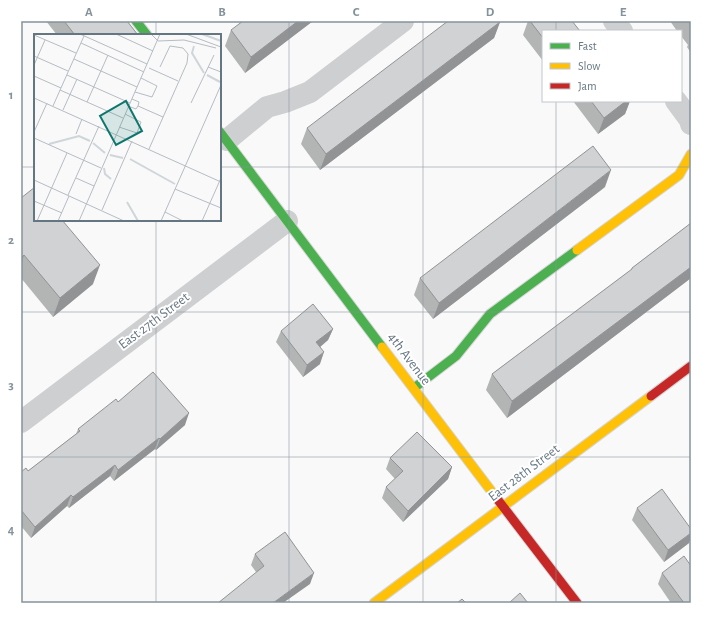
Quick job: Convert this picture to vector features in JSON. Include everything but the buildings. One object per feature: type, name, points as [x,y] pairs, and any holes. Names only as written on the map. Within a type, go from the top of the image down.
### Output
[{"type":"street","points":[[136,21],[146,34]]},
{"type":"street","points":[[223,136],[267,107],[285,102],[310,92],[403,21]]},
{"type":"street","points":[[614,21],[621,30]]},
{"type":"street","points":[[677,102],[690,120],[691,124]]},
{"type":"street","name":"4th Avenue","points":[[223,136],[577,603]]},
{"type":"street","points":[[414,388],[456,356],[490,314],[680,175],[691,154]]},
{"type":"street","name":"East 27th Street","points":[[21,422],[287,221]]},
{"type":"street","name":"East 28th Street","points":[[374,603],[691,366]]},
{"type":"traffic: fast","points":[[136,21],[146,34]]},
{"type":"traffic: fast","points":[[221,133],[382,347]]},
{"type":"traffic: fast","points":[[414,388],[456,356],[490,314],[577,250]]},
{"type":"traffic: slow","points":[[577,250],[679,175],[691,154]]},
{"type":"traffic: slow","points":[[382,347],[498,500]]},
{"type":"traffic: slow","points":[[374,603],[651,396]]},
{"type":"traffic: jam","points":[[651,396],[691,366]]},
{"type":"traffic: jam","points":[[498,500],[577,603]]}]
